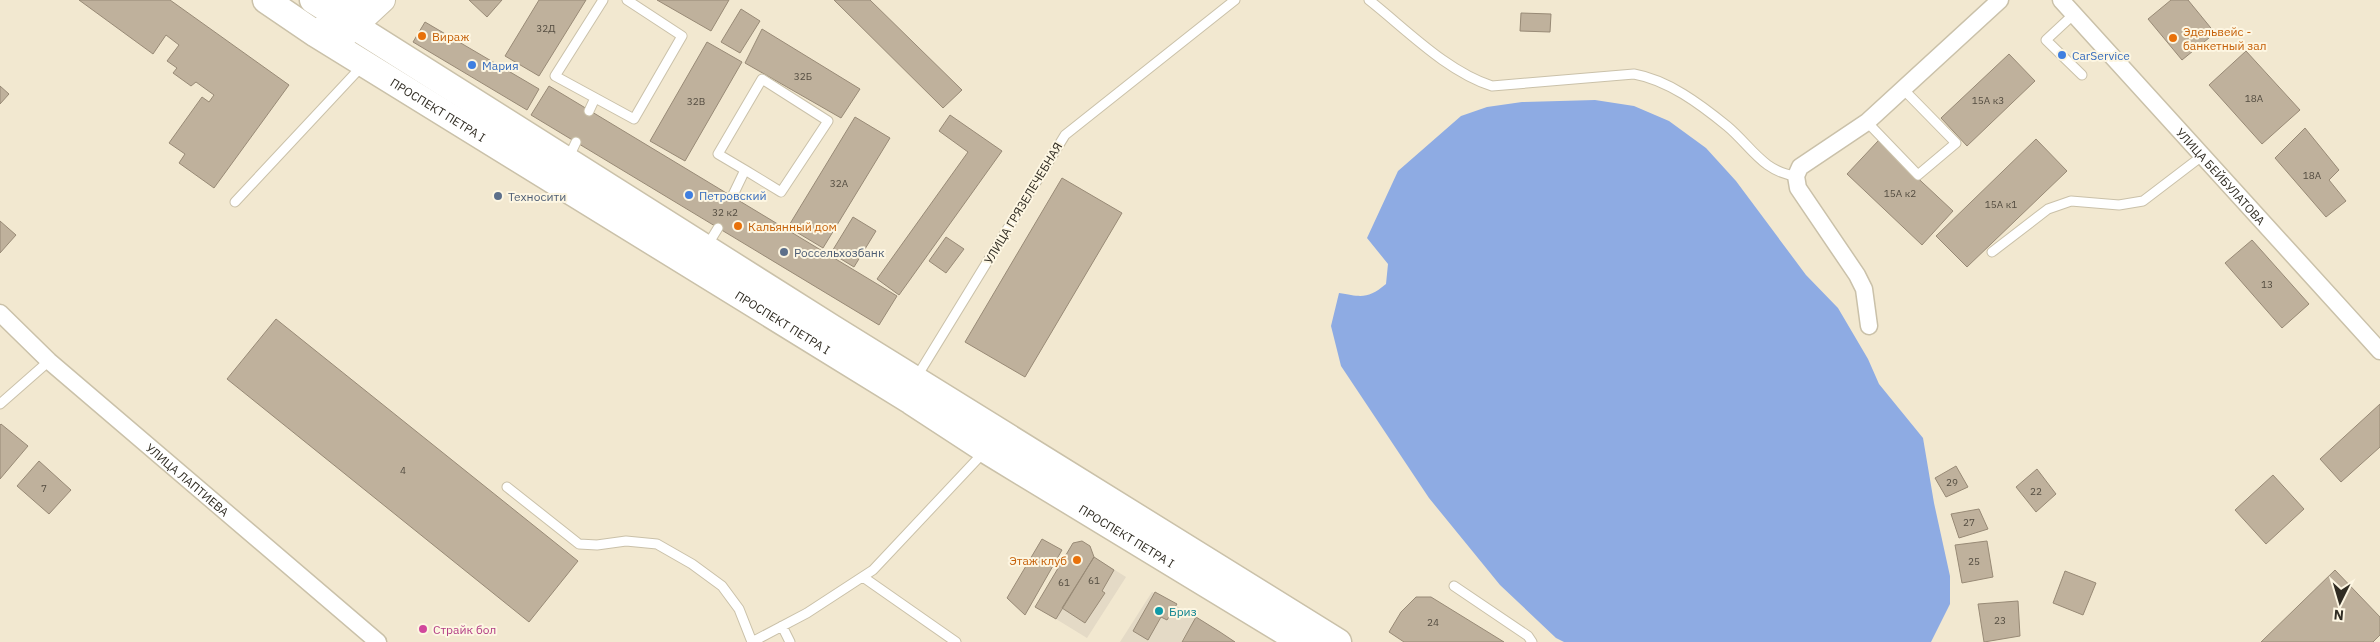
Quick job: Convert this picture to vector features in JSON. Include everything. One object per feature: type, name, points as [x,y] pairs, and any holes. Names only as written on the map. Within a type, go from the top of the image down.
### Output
[{"type":"main road","name":"ПРОСПЕКТ ПЕТРА I","points":[[266,0],[325,39],[911,401],[986,450],[1302,642]]},
{"type":"main road","name":"ПРОСПЕКТ ПЕТРА I","points":[[313,0],[349,15],[711,238],[915,380],[1338,642]]},
{"type":"main road","points":[[325,39],[349,15],[383,0]]},
{"type":"street","points":[[1869,326],[1864,289],[1857,275],[1798,188],[1796,176],[1800,167],[1867,122],[2000,0]]},
{"type":"street","name":"УЛИЦА БЕЙБУЛАТОВА","points":[[2061,0],[2380,351]]},
{"type":"street","name":"УЛИЦА ЛАПТИЕВА","points":[[0,313],[49,361],[378,642]]},
{"type":"lane","points":[[603,0],[556,76],[634,118],[682,36],[627,0]]},
{"type":"lane","name":"УЛИЦА ГРЯЗЕЛЕЧЕБНАЯ","points":[[915,380],[1065,135],[1235,0]]},
{"type":"lane","points":[[1369,0],[1439,56],[1476,81],[1492,86],[1634,74],[1652,77],[1665,83],[1728,126],[1772,170],[1796,176]]},
{"type":"lane","points":[[2074,14],[2046,40],[2082,75]]},
{"type":"lane","points":[[235,202],[364,63]]},
{"type":"lane","points":[[762,80],[828,121],[781,192],[745,170],[718,154],[762,80]]},
{"type":"lane","points":[[1867,122],[1918,175],[1956,143],[1904,90]]},
{"type":"lane","points":[[589,111],[595,98]]},
{"type":"lane","points":[[1992,252],[2048,209],[2071,201],[2120,205],[2142,201],[2202,156]]},
{"type":"lane","points":[[732,197],[745,170]]},
{"type":"lane","points":[[0,404],[49,361]]},
{"type":"lane","points":[[507,487],[579,544],[598,545],[626,541],[657,544],[692,564],[722,586],[738,609],[752,642],[782,626],[873,570],[986,450]]},
{"type":"lane","points":[[863,577],[956,642]]},
{"type":"lane","points":[[1454,586],[1528,636],[1532,642]]},
{"type":"lane","points":[[782,626],[790,642]]},
{"type":"shaded area","points":[[1094,557],[1126,577],[1087,638],[1056,619]]},
{"type":"shaded area","points":[[1152,592],[1235,642],[1182,642],[1187,632],[1181,642],[1120,642]]},
{"type":"water","points":[[1595,100],[1634,106],[1669,121],[1706,148],[1736,181],[1806,275],[1838,308],[1868,359],[1879,384],[1923,438],[1934,503],[1950,576],[1950,604],[1931,642],[1564,642],[1556,638],[1500,585],[1429,498],[1341,366],[1331,326],[1339,293],[1364,296],[1386,284],[1388,264],[1367,238],[1398,171],[1461,116],[1487,107],[1522,102]]},
{"type":"building","points":[[79,0],[170,0],[289,85],[214,188],[179,163],[185,154],[169,143],[202,97],[209,102],[214,95],[196,82],[191,86],[173,73],[177,68],[167,61],[179,45],[166,35],[153,54]]},
{"type":"building","points":[[469,0],[502,0],[487,17]]},
{"type":"building","points":[[539,0],[586,0],[539,76],[505,56]]},
{"type":"building","points":[[657,0],[729,0],[711,31]]},
{"type":"building","points":[[834,0],[870,0],[962,90],[943,108]]},
{"type":"building","points":[[2171,0],[2188,0],[2215,33],[2182,60],[2148,19]]},
{"type":"building","points":[[741,9],[760,21],[740,53],[721,42]]},
{"type":"building","points":[[1521,13],[1551,14],[1550,32],[1520,31]]},
{"type":"building","points":[[425,22],[539,89],[527,110],[413,42]]},
{"type":"building","points":[[762,29],[860,89],[841,118],[745,63]]},
{"type":"building","points":[[707,42],[742,62],[685,161],[650,141]]},
{"type":"building","points":[[2246,51],[2300,110],[2262,144],[2209,85]]},
{"type":"building","points":[[2009,54],[2035,81],[1967,146],[1941,118]]},
{"type":"building","points":[[0,86],[9,94],[0,104]]},
{"type":"building","points":[[549,86],[897,296],[879,325],[531,115]]},
{"type":"building","points":[[950,115],[1002,151],[899,295],[877,279],[968,152],[939,131]]},
{"type":"building","points":[[855,117],[890,138],[823,248],[788,227]]},
{"type":"building","points":[[2305,128],[2339,170],[2329,180],[2346,201],[2326,217],[2275,158]]},
{"type":"building","points":[[2036,139],[2067,171],[1967,267],[1936,236]]},
{"type":"building","points":[[1878,141],[1953,211],[1922,245],[1847,174]]},
{"type":"building","points":[[1062,178],[1122,213],[1025,377],[965,342]]},
{"type":"building","points":[[853,217],[876,231],[854,267],[831,253]]},
{"type":"building","points":[[0,221],[16,235],[0,253]]},
{"type":"building","points":[[946,237],[964,249],[946,273],[929,261]]},
{"type":"building","points":[[2252,240],[2309,304],[2282,328],[2225,263]]},
{"type":"building","points":[[276,319],[578,561],[529,622],[227,379]]},
{"type":"building","points":[[2380,404],[2380,447],[2341,482],[2320,459]]},
{"type":"building","points":[[0,425],[28,446],[0,479]]},
{"type":"building","points":[[39,461],[71,490],[49,514],[17,486]]},
{"type":"building","points":[[1956,466],[1968,487],[1946,497],[1935,478]]},
{"type":"building","points":[[2037,469],[2056,494],[2036,512],[2016,487]]},
{"type":"building","points":[[2273,475],[2304,509],[2266,544],[2235,510]]},
{"type":"building","points":[[1979,509],[1988,529],[1959,538],[1951,514]]},
{"type":"building","points":[[1042,539],[1062,550],[1025,615],[1007,598]]},
{"type":"building","points":[[1082,541],[1090,546],[1094,557],[1056,619],[1035,607],[1073,543]]},
{"type":"building","points":[[1987,541],[1993,577],[1962,583],[1955,545]]},
{"type":"building","points":[[1094,557],[1114,570],[1102,591],[1105,593],[1085,623],[1062,608]]},
{"type":"building","points":[[2335,570],[2380,617],[2380,635],[2373,642],[2261,642]]},
{"type":"building","points":[[2065,571],[2096,583],[2083,615],[2053,603]]},
{"type":"building","name":"Бриз","points":[[1155,592],[1177,604],[1167,620],[1161,617],[1148,640],[1133,631]]},
{"type":"building","points":[[1416,597],[1431,597],[1504,642],[1404,642],[1389,632],[1401,612]]},
{"type":"building","points":[[2018,601],[2020,636],[1984,642],[1978,604]]},
{"type":"building","points":[[1196,617],[1220,632],[1235,642],[1182,642]]},
{"type":"place","name":"Вираж","points":[[422,36]]},
{"type":"place","name":"Эдельвейс - банкетный зал","points":[[2173,38]]},
{"type":"place","name":"CarService","points":[[2062,55]]},
{"type":"place","name":"Мария","points":[[472,65]]},
{"type":"place","name":"Петровский","points":[[689,195]]},
{"type":"place","name":"Техносити","points":[[498,196]]},
{"type":"place","name":"Кальянный дом","points":[[738,226]]},
{"type":"place","name":"Россельхозбанк","points":[[784,252]]},
{"type":"place","name":"Этаж клуб","points":[[1077,560]]},
{"type":"place","name":"Бриз","points":[[1159,611]]},
{"type":"place","name":"Страйк бол","points":[[423,629]]}]
